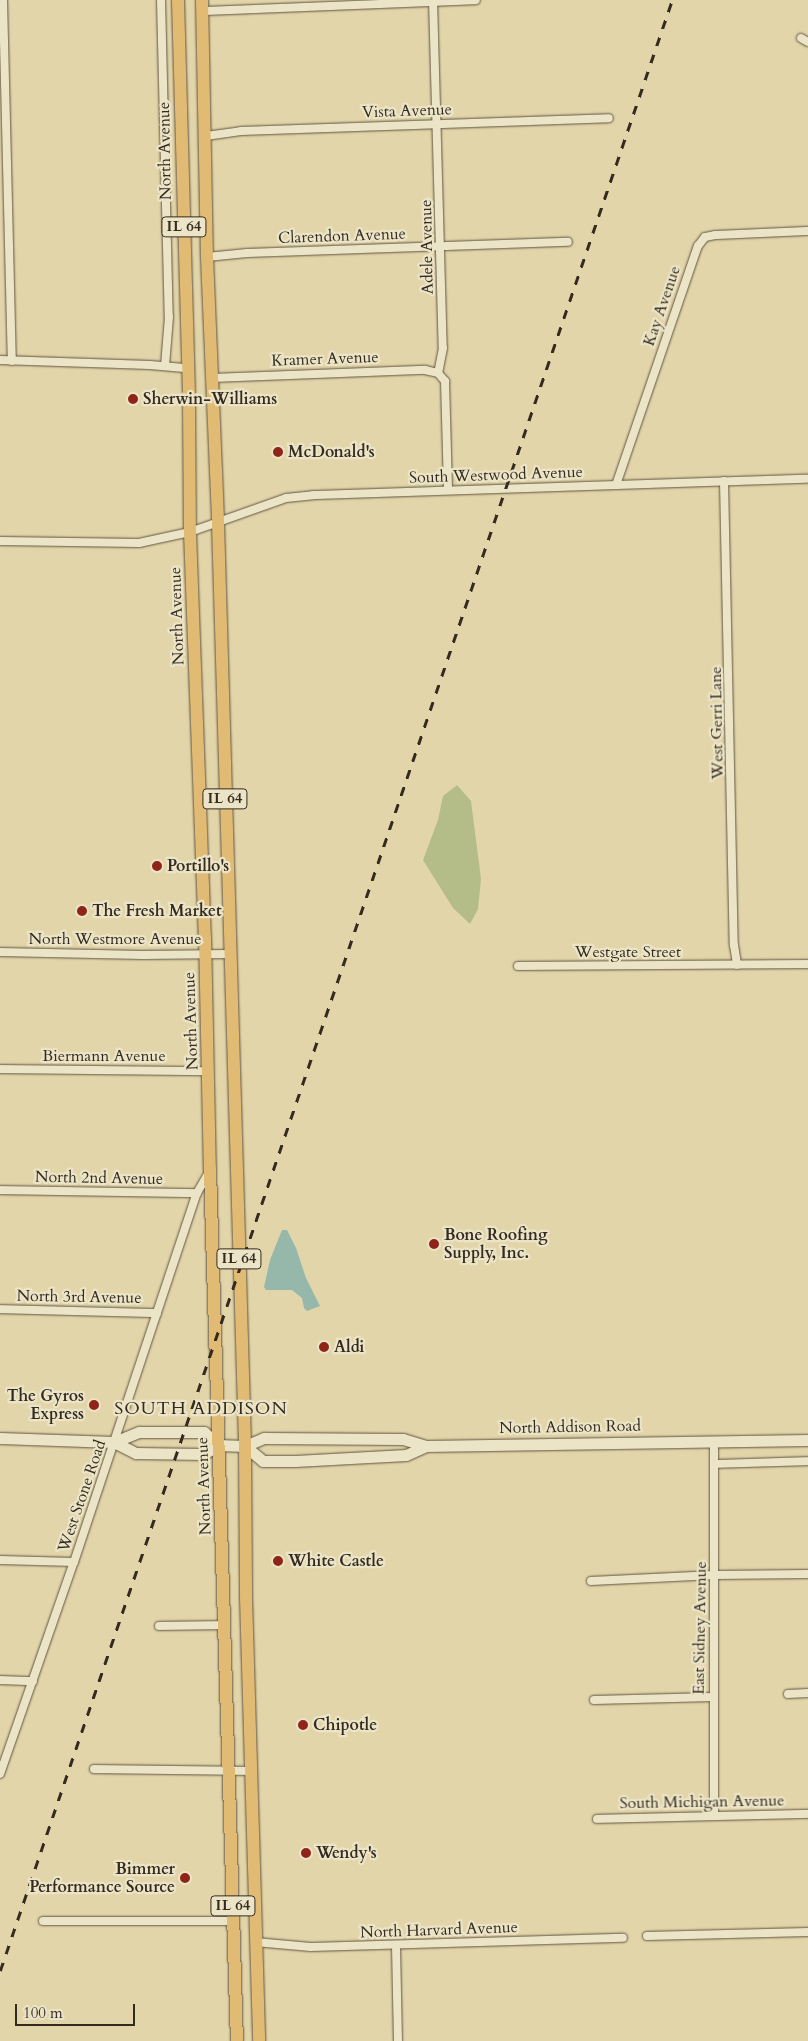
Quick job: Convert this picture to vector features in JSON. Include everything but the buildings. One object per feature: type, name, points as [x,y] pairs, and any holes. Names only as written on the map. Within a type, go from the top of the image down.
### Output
[{"type":"main road","name":"North Avenue","points":[[178,0],[188,368],[190,532],[205,954],[237,2041]]},
{"type":"main road","name":"IL 64","points":[[202,6],[207,257],[218,523],[229,954],[245,1446],[246,1597],[259,2041]]},
{"type":"street","points":[[3,0],[3,124],[12,361]]},
{"type":"street","points":[[161,0],[169,317],[165,366]]},
{"type":"street","points":[[202,6],[476,0]]},
{"type":"street","name":"Adele Avenue","points":[[433,1],[444,348],[438,373]]},
{"type":"street","name":"Vista Avenue","points":[[206,136],[241,131],[610,118]]},
{"type":"street","name":"Kay Avenue","points":[[616,485],[698,246],[705,237],[715,235],[808,232]]},
{"type":"street","name":"Clarendon Avenue","points":[[207,257],[247,253],[568,242]]},
{"type":"street","points":[[0,360],[188,368]]},
{"type":"street","name":"Kramer Avenue","points":[[212,378],[425,370],[438,373]]},
{"type":"street","points":[[438,373],[445,381],[448,490]]},
{"type":"street","name":"South Westwood Avenue","points":[[0,541],[129,544],[190,532],[286,498],[448,490],[808,479]]},
{"type":"street","name":"West Gerri Lane","points":[[724,481],[734,945],[737,965]]},
{"type":"street","name":"North Westmore Avenue","points":[[0,952],[142,955],[229,954]]},
{"type":"street","name":"Westgate Street","points":[[518,966],[808,964]]},
{"type":"street","name":"Biermann Avenue","points":[[0,1069],[208,1070]]},
{"type":"street","name":"West Stone Road","points":[[0,1774],[74,1562],[197,1193],[210,1169]]},
{"type":"street","name":"North 2nd Avenue","points":[[0,1190],[197,1193]]},
{"type":"street","name":"North 3rd Avenue","points":[[0,1309],[157,1313]]},
{"type":"street","name":"North Addison Road","points":[[114,1442],[138,1432],[204,1432],[218,1445]]},
{"type":"street","name":"North Addison Road","points":[[0,1438],[114,1442],[136,1453],[176,1454],[204,1454],[218,1445],[245,1446],[264,1438],[403,1439],[426,1446],[808,1440]]},
{"type":"street","name":"East Sidney Avenue","points":[[714,1441],[714,1816]]},
{"type":"street","name":"North Addison Road","points":[[245,1446],[263,1461],[301,1462],[406,1455],[426,1446]]},
{"type":"street","points":[[714,1464],[808,1461]]},
{"type":"street","points":[[0,1560],[74,1562]]},
{"type":"street","points":[[591,1581],[715,1575],[808,1574]]},
{"type":"street","points":[[159,1626],[225,1625]]},
{"type":"street","points":[[0,1680],[33,1681]]},
{"type":"street","points":[[788,1694],[808,1693]]},
{"type":"street","points":[[594,1700],[713,1698]]},
{"type":"street","points":[[94,1770],[251,1771]]},
{"type":"street","name":"South Michigan Avenue","points":[[597,1819],[808,1814]]},
{"type":"street","points":[[43,1921],[173,1923],[234,1921]]},
{"type":"street","points":[[647,1936],[808,1932]]},
{"type":"street","name":"North Harvard Avenue","points":[[255,1942],[311,1947],[624,1938]]},
{"type":"street","points":[[396,1946],[398,2041]]},
{"type":"green space","points":[[457,785],[471,801],[481,879],[478,909],[470,924],[453,908],[423,860],[438,820],[443,796]]},
{"type":"shaded area","points":[[282,1230],[287,1230],[296,1248],[306,1278],[320,1306],[307,1311],[304,1308],[302,1298],[292,1290],[266,1290],[264,1287],[270,1260]]},
{"type":"railway","points":[[0,1971],[672,0]]},
{"type":"place","name":"Sherwin-Williams","points":[[133,399]]},
{"type":"place","name":"McDonald's","points":[[278,452]]},
{"type":"place","name":"Portillo's","points":[[157,866]]},
{"type":"place","name":"The Fresh Market","points":[[82,911]]},
{"type":"place","name":"Bone Roofing Supply, Inc.","points":[[434,1244]]},
{"type":"place","name":"Aldi","points":[[324,1347]]},
{"type":"place","name":"The Gyros Express","points":[[94,1405]]},
{"type":"place","name":"White Castle","points":[[278,1561]]},
{"type":"place","name":"Chipotle","points":[[303,1725]]},
{"type":"place","name":"Wendy's","points":[[306,1853]]},
{"type":"place","name":"Bimmer Performance Source","points":[[185,1878]]},
{"type":"district","name":"SOUTH ADDISON","points":[[201,1409]]}]
